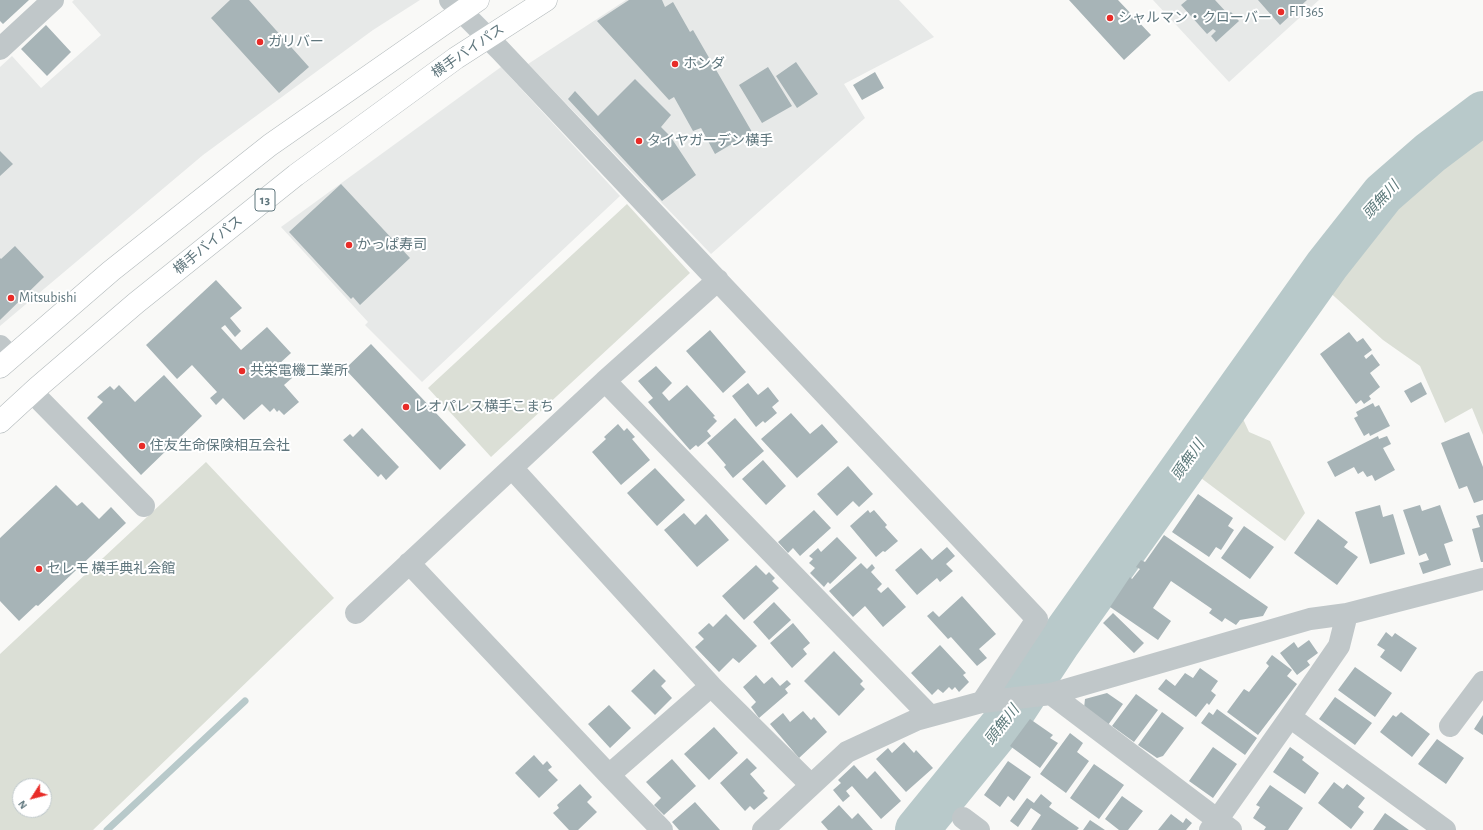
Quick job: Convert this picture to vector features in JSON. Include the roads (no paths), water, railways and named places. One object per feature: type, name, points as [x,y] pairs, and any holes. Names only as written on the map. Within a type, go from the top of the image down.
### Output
[{"type":"highway","name":"横手バイパス","points":[[0,422],[32,392],[136,303],[296,175],[449,63],[546,0]]},
{"type":"highway","points":[[4,357],[270,144],[463,4]]},
{"type":"street","points":[[0,49],[53,0]]},
{"type":"street","points":[[463,4],[488,37],[1037,619],[982,702]]},
{"type":"street","points":[[356,613],[605,381],[718,280]]},
{"type":"street","points":[[605,381],[930,716]]},
{"type":"street","points":[[32,392],[144,506]]},
{"type":"street","points":[[512,468],[711,686],[811,785]]},
{"type":"street","points":[[409,563],[662,830]]},
{"type":"street","points":[[762,830],[847,752],[916,720],[982,702],[1051,694],[1310,619],[1347,614],[1483,579]]},
{"type":"street","points":[[1051,694],[1220,827],[1290,717],[1340,646],[1347,614]]},
{"type":"street","points":[[1450,726],[1483,682]]},
{"type":"street","points":[[609,775],[711,686]]},
{"type":"street","points":[[1290,717],[1445,830]]},
{"type":"waterway","name":"頭無川","points":[[917,830],[1013,712],[1059,642],[1327,265],[1383,194],[1430,153],[1483,113]]},
{"type":"waterway","points":[[107,830],[245,701]]},
{"type":"place","name":"FIT365","points":[[1281,12]]},
{"type":"place","name":"シャルマン・クローバー","points":[[1110,18]]},
{"type":"place","name":"ガリバー","points":[[260,42]]},
{"type":"place","name":"ホンダ","points":[[675,64]]},
{"type":"place","name":"タイヤガーデン横手","points":[[639,141]]},
{"type":"place","name":"かっぱ寿司","points":[[349,245]]},
{"type":"place","name":"Mitsubishi","points":[[11,298]]},
{"type":"place","name":"共栄電機工業所","points":[[242,371]]},
{"type":"place","name":"レオパレス横手こまち","points":[[406,407]]},
{"type":"place","name":"住友生命保険相互会社","points":[[142,446]]},
{"type":"place","name":"セレモ 横手典礼会館","points":[[39,569]]}]
